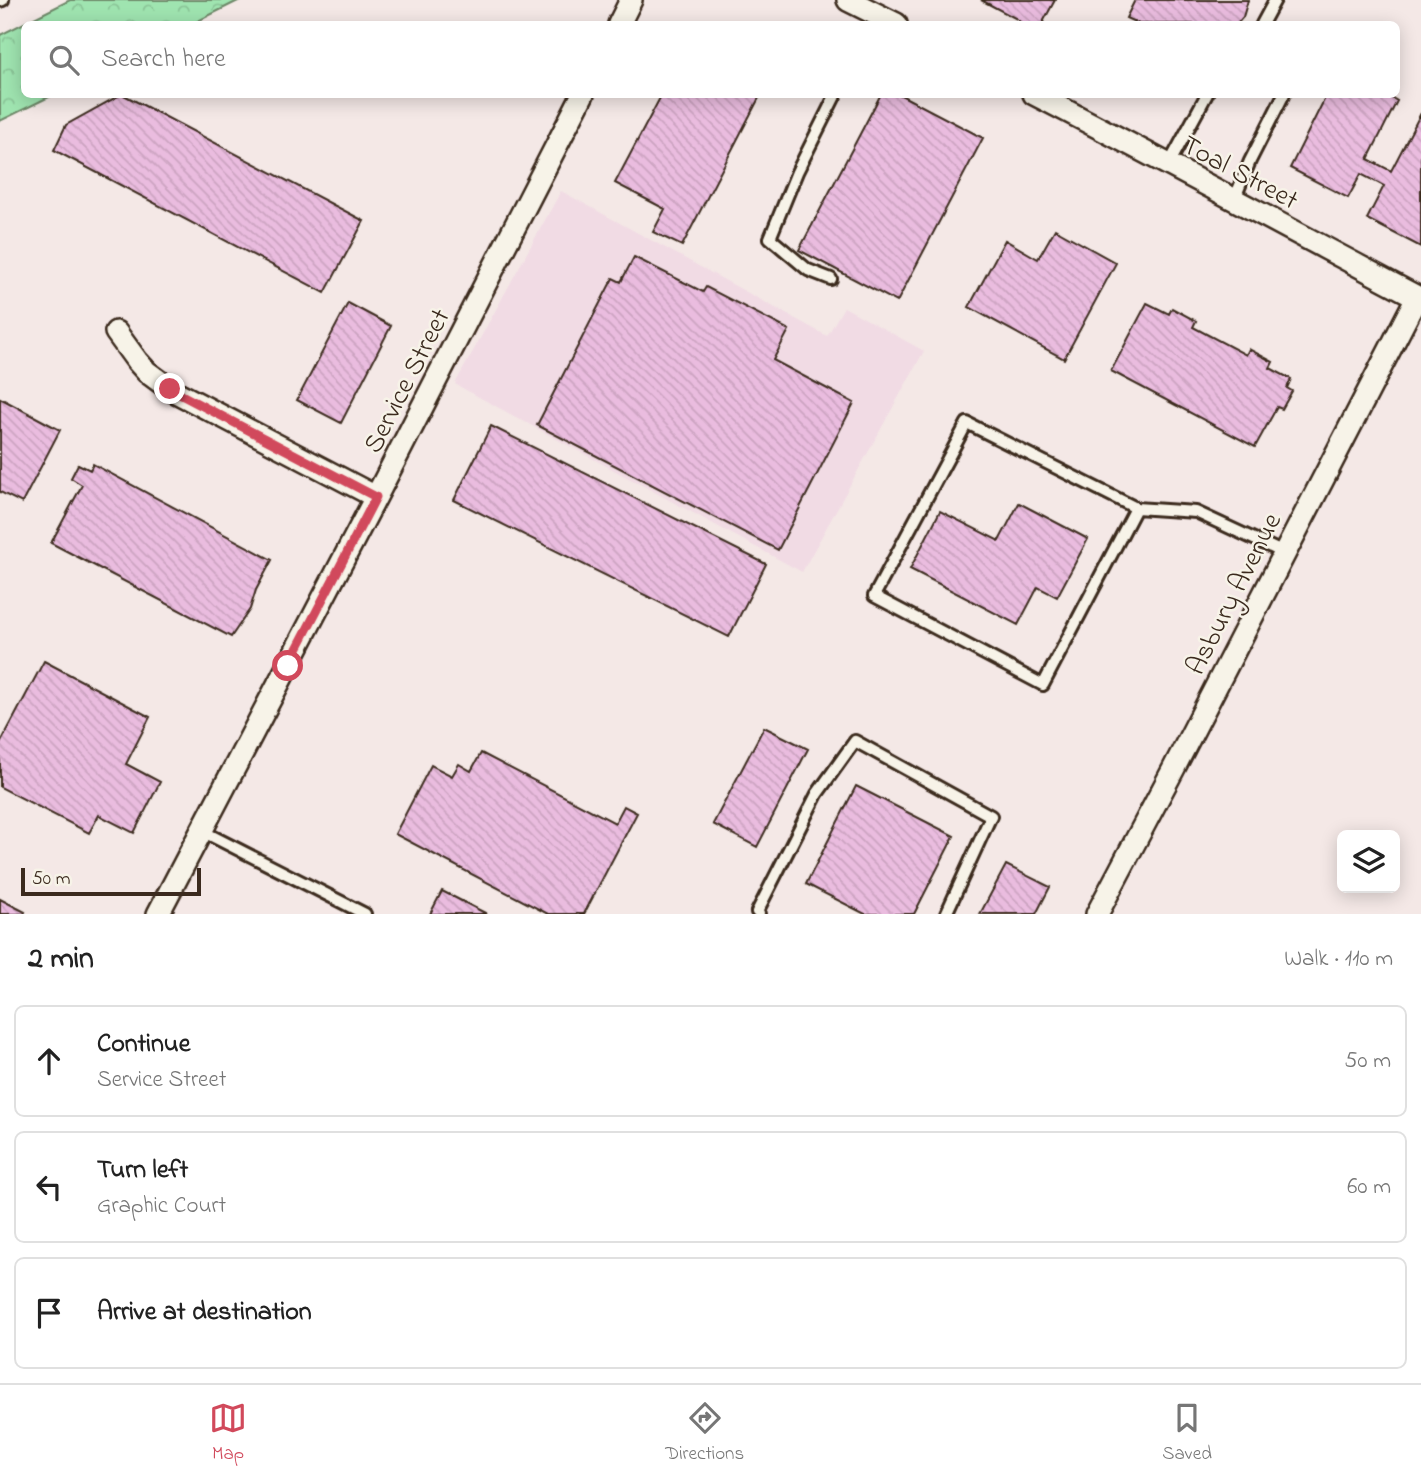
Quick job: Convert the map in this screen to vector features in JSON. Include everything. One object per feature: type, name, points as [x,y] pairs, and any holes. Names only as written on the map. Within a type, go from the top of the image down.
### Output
[{"type":"street","points":[[620,21],[631,0]]},
{"type":"street","points":[[848,0],[890,21]]},
{"type":"street","name":"Service Street","points":[[158,914],[581,98]]},
{"type":"street","name":"Toal Street","points":[[1042,98],[1419,298]]},
{"type":"street","name":"Asbury Avenue","points":[[1097,914],[1419,298]]},
{"type":"street","points":[[116,332],[142,366],[170,389],[376,497]]},
{"type":"lane","points":[[1264,21],[1275,0]]},
{"type":"lane","points":[[831,279],[808,270],[770,238],[797,172],[834,98]]},
{"type":"lane","points":[[1169,164],[1205,98]]},
{"type":"lane","points":[[1234,200],[1250,161],[1282,98]]},
{"type":"lane","points":[[1136,508],[1042,685],[874,596],[967,423],[1136,508],[1196,512],[1284,553]]},
{"type":"lane","points":[[757,913],[817,794],[855,741],[991,816],[946,914]]},
{"type":"lane","points":[[202,831],[365,914]]},
{"type":"shaded area","points":[[561,191],[827,336],[844,307],[924,351],[802,572],[455,384]]},
{"type":"green space","points":[[70,0],[240,0],[198,21],[28,21]]},
{"type":"green space","points":[[21,24],[21,98],[47,98],[0,121],[0,35]]},
{"type":"building","points":[[981,0],[1055,0],[1044,21],[1017,19]]},
{"type":"building","points":[[1135,0],[1248,0],[1240,21],[1132,21],[1126,18]]},
{"type":"building","points":[[115,98],[130,98],[364,221],[325,293],[54,150],[66,125]]},
{"type":"building","points":[[660,98],[759,98],[682,246],[653,232],[665,209],[615,183]]},
{"type":"building","points":[[879,98],[907,98],[983,138],[897,302],[799,250]]},
{"type":"building","points":[[1325,98],[1392,98],[1397,101],[1368,159],[1391,171],[1421,113],[1421,247],[1367,219],[1384,186],[1361,174],[1348,198],[1290,168]]},
{"type":"building","points":[[1055,229],[1116,263],[1064,359],[969,307],[1005,240],[1038,259]]},
{"type":"building","points":[[634,257],[703,292],[706,287],[789,330],[773,360],[854,403],[778,550],[537,425],[613,278],[621,282]]},
{"type":"building","points":[[348,303],[391,326],[341,423],[297,400]]},
{"type":"building","points":[[1147,303],[1169,314],[1172,308],[1196,321],[1193,327],[1246,355],[1249,349],[1273,362],[1270,368],[1291,379],[1287,388],[1292,391],[1282,409],[1277,407],[1255,447],[1111,371]]},
{"type":"building","points":[[0,398],[60,430],[22,503],[0,492]]},
{"type":"building","points":[[491,426],[766,564],[729,637],[454,500]]},
{"type":"building","points":[[78,464],[90,470],[93,464],[272,560],[256,590],[250,609],[231,637],[51,543],[82,485],[71,478]]},
{"type":"building","points":[[1019,503],[1088,539],[1057,597],[1038,587],[1018,625],[910,569],[940,511],[999,541]]},
{"type":"building","points":[[44,661],[150,717],[126,764],[160,782],[134,833],[99,815],[89,833],[0,787],[0,744]]},
{"type":"building","points":[[764,727],[808,749],[757,847],[713,824]]},
{"type":"building","points":[[481,753],[615,823],[624,806],[637,813],[584,914],[548,914],[395,834],[431,765],[452,776],[459,764],[471,771]]},
{"type":"building","points":[[856,786],[954,836],[914,914],[865,914],[806,884]]},
{"type":"building","points":[[1006,865],[1050,887],[1036,914],[980,914]]},
{"type":"building","points":[[442,891],[487,914],[430,914]]},
{"type":"building","points":[[0,899],[25,912],[24,914],[0,914]]},
{"type":"route","points":[[170,389],[376,497],[288,666]]}]
